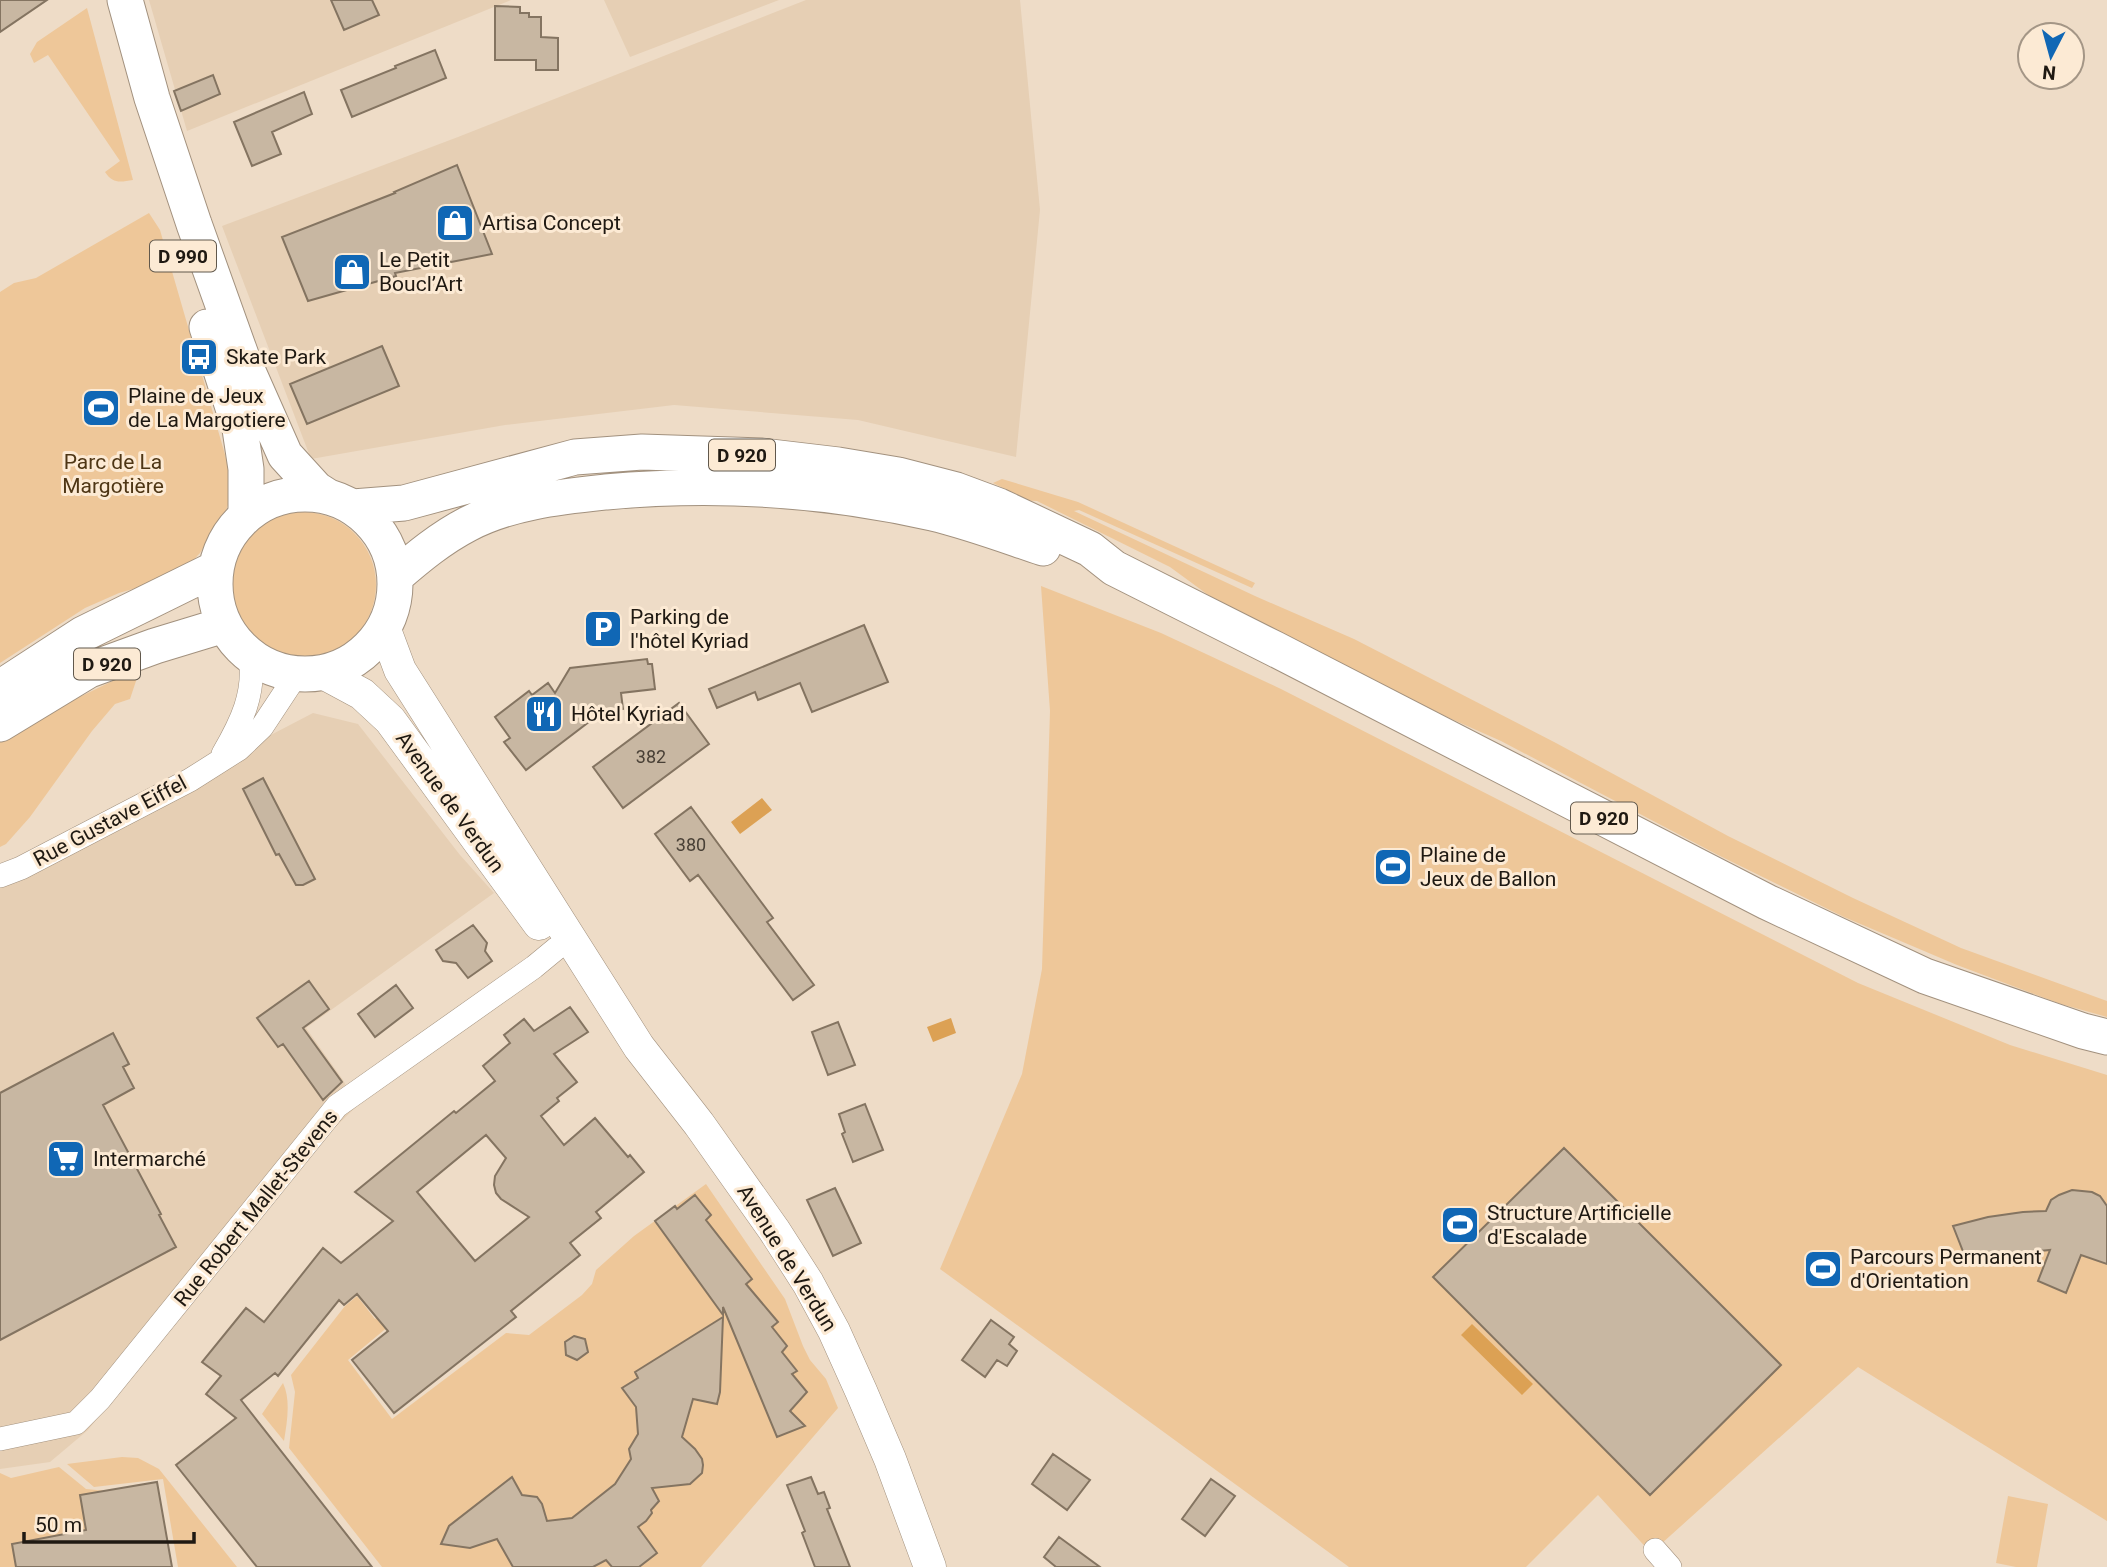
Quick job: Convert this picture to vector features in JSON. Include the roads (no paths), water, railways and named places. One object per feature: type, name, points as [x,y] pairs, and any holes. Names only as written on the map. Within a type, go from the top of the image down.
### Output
[{"type":"main road","name":"D 990","points":[[104,0],[158,180],[240,429],[246,469],[246,515]]},
{"type":"main road","points":[[125,0],[152,97],[194,224],[242,358],[285,455],[316,489],[340,502],[374,526],[389,550],[395,577],[393,603],[384,628],[371,646],[348,664],[310,673],[280,671],[264,665],[235,642],[224,625],[219,612],[215,569],[218,556],[230,533],[246,515],[271,500],[299,494],[340,502]]},
{"type":"main road","name":"D 920","points":[[340,502],[404,503],[575,457],[642,452],[762,456],[898,475],[957,489],[1090,549],[1114,568],[1780,908],[1925,976],[2107,1037]]},
{"type":"main road","name":"D 920","points":[[395,577],[433,545],[468,524],[511,508],[560,497],[636,489],[692,487],[755,489],[873,501],[988,529],[1085,562],[1114,568]]},
{"type":"main road","name":"D 920","points":[[0,688],[83,634],[215,569]]},
{"type":"main road","name":"D 920","points":[[0,724],[89,670],[224,625]]},
{"type":"main road","name":"Avenue de Verdun","points":[[384,628],[400,670],[639,1047],[706,1134],[808,1283],[834,1331],[861,1391],[900,1484],[930,1567]]},
{"type":"main road","name":"Avenue de Verdun","points":[[310,673],[362,694],[390,720],[606,1014],[639,1047]]},
{"type":"street","name":"Rue Gustave Eiffel","points":[[218,763],[236,732],[247,704],[251,684],[250,656]]},
{"type":"street","name":"Rue Gustave Eiffel","points":[[0,876],[190,780],[218,763],[239,749],[262,727],[310,673]]},
{"type":"street","name":"Rue Robert Mallet-Stevens","points":[[0,1439],[76,1423],[100,1399],[337,1106],[557,948]]},
{"type":"place","name":"Artisa Concept","points":[[455,223]]},
{"type":"place","name":"Le Petit Boucl’Art","points":[[352,272]]},
{"type":"place","name":"Skate Park","points":[[199,357]]},
{"type":"place","name":"Plaine de Jeux de La Margotiere","points":[[101,408]]},
{"type":"place","name":"Parking de l'hôtel Kyriad","points":[[603,629]]},
{"type":"place","name":"Hôtel Kyriad","points":[[544,714]]},
{"type":"place","name":"Plaine de Jeux de Ballon","points":[[1393,867]]},
{"type":"place","name":"Intermarché","points":[[66,1159]]},
{"type":"place","name":"Structure Artificielle d'Escalade","points":[[1460,1225]]},
{"type":"place","name":"Parcours Permanent d'Orientation","points":[[1823,1269]]},
{"type":"park label","name":"Parc de La Margotière","points":[[113,474]]}]
